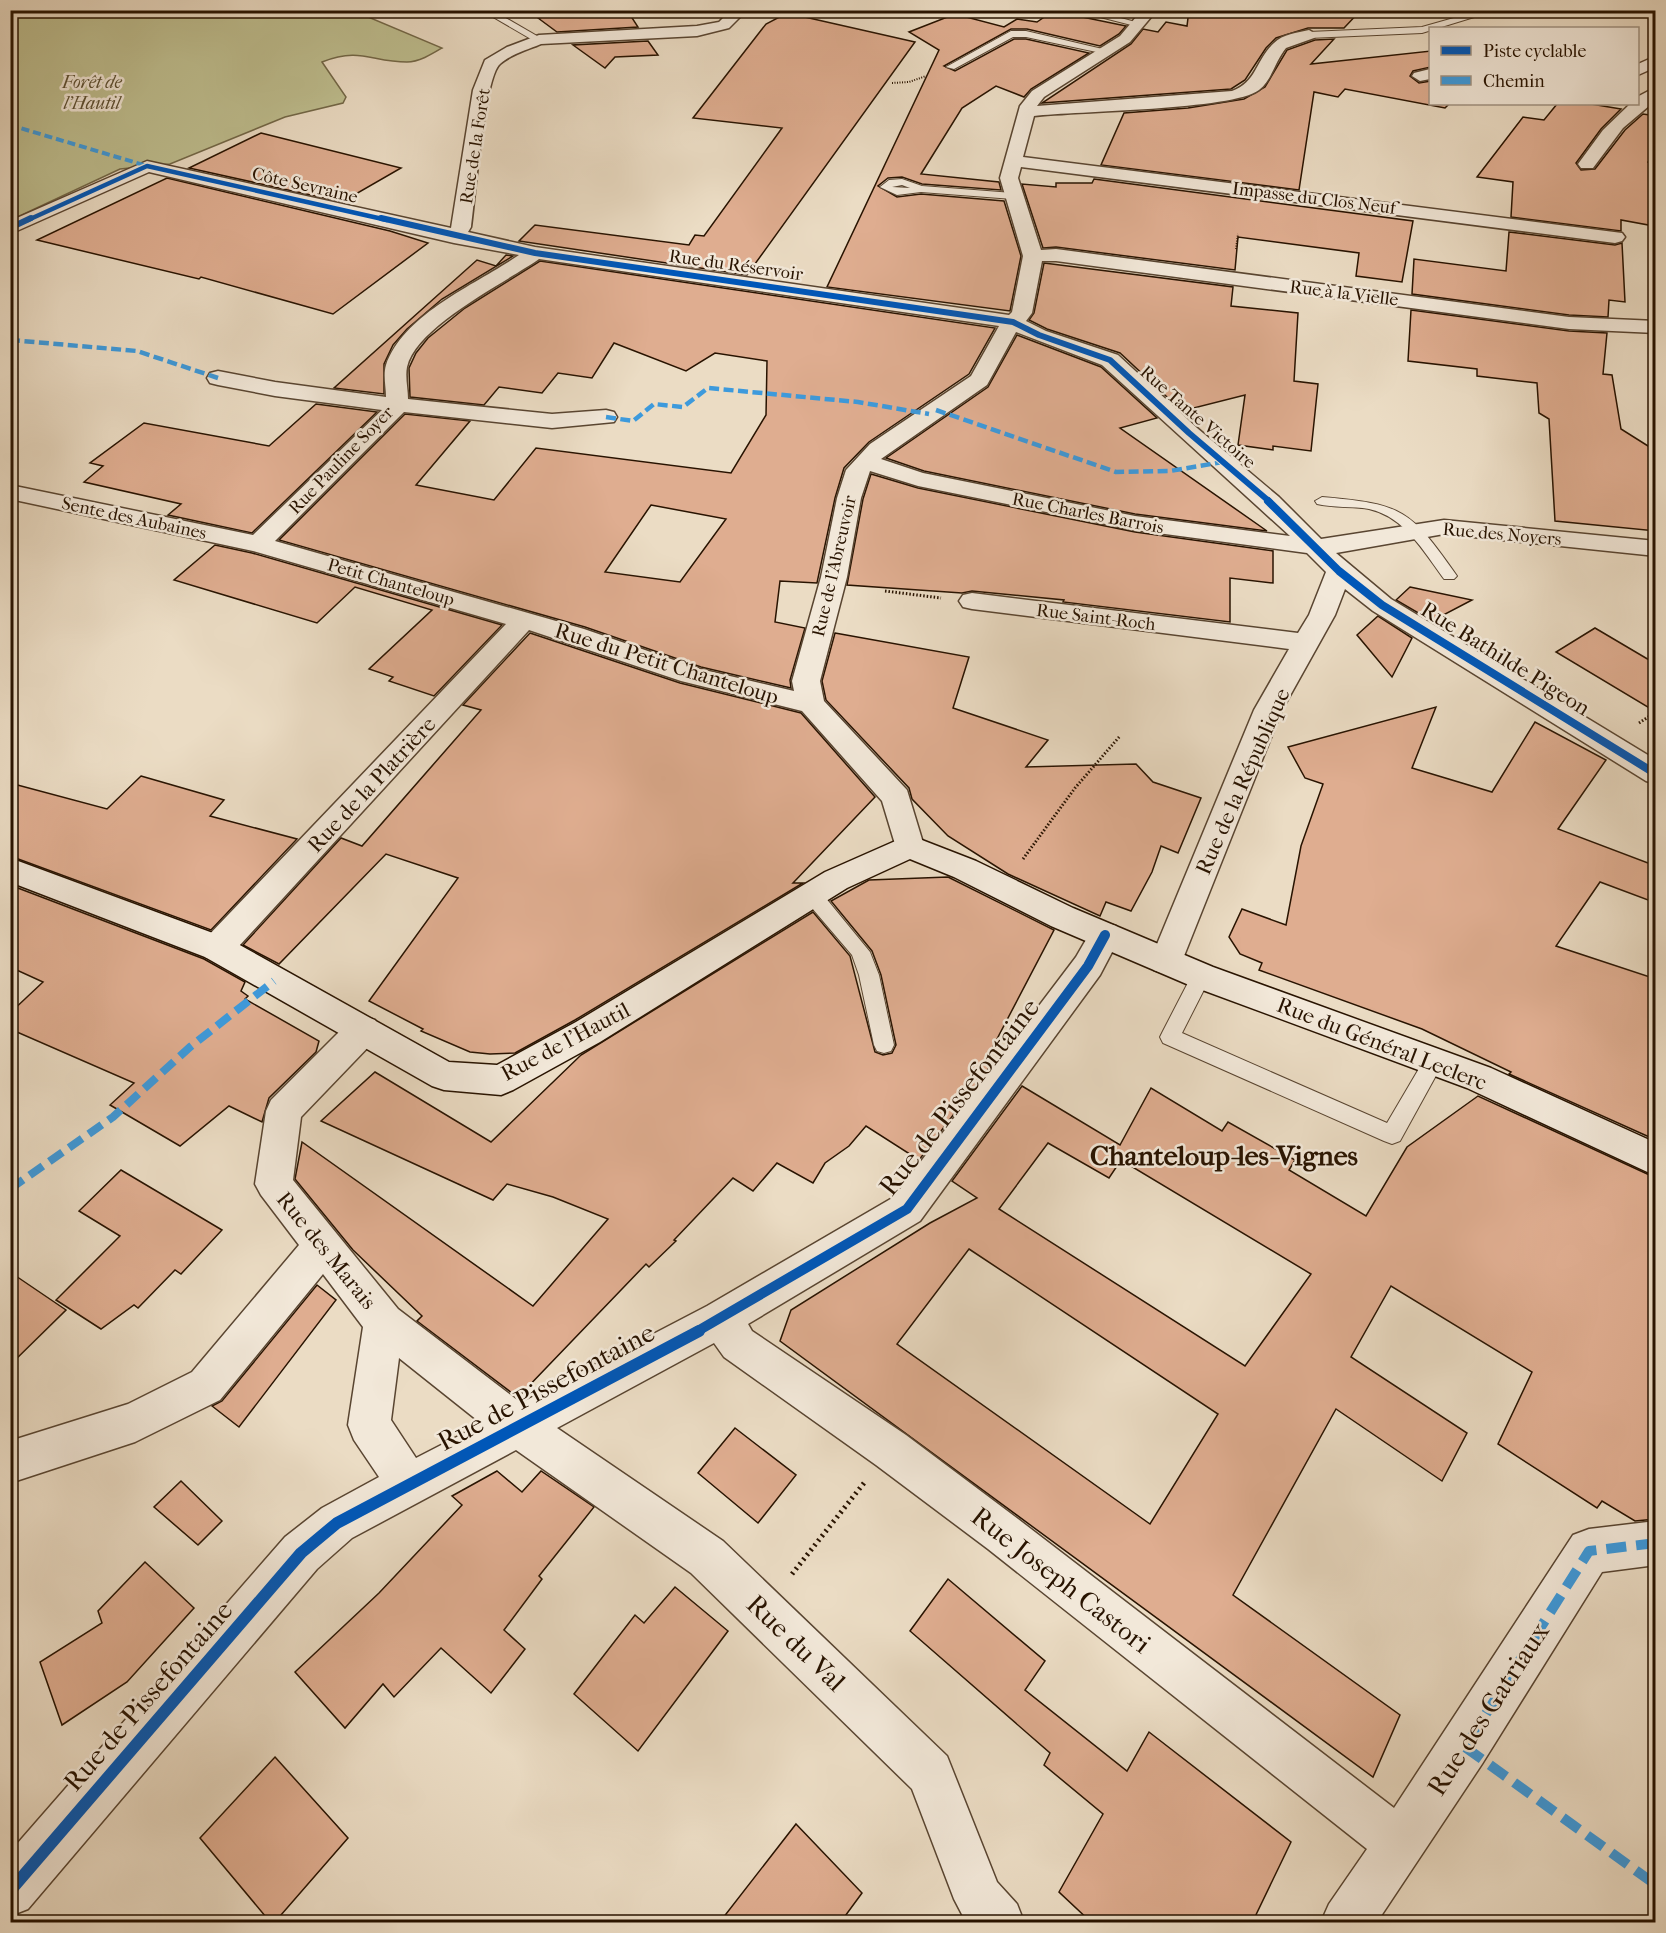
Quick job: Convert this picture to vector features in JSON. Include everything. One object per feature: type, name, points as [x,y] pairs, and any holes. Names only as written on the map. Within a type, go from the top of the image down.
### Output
[{"type":"street","name":"Rue de la Forêt","points":[[454,237],[462,227],[481,90],[491,63],[512,50],[539,40],[697,31],[724,25],[740,10]]},
{"type":"street","points":[[1033,256],[1012,196],[1009,178],[1027,112],[1038,94],[1125,39],[1150,10]]},
{"type":"street","points":[[1027,112],[1064,107],[1202,100],[1241,93],[1257,85],[1277,46],[1295,36],[1309,35]]},
{"type":"street","points":[[1639,70],[1656,61]]},
{"type":"street","points":[[1639,71],[1656,80]]},
{"type":"street","points":[[1639,104],[1656,92]]},
{"type":"street","points":[[1587,164],[1603,137],[1637,105]]},
{"type":"street","name":"Impasse du Clos Neuf","points":[[1012,161],[1615,237]]},
{"type":"street","name":"Côte Sevraine","points":[[10,228],[147,166],[454,237]]},
{"type":"street","name":"Rue du Réservoir","points":[[454,237],[535,253],[1013,322]]},
{"type":"street","name":"Rue Pauline Soyer","points":[[258,544],[397,405],[397,364],[417,333],[478,288],[535,253]]},
{"type":"street","name":"Rue à la Vielle","points":[[1033,256],[1056,255],[1569,323],[1656,327]]},
{"type":"street","name":"Rue de l'Abreuvoir","points":[[811,704],[806,681],[834,577],[849,498],[858,470],[879,449],[979,380],[995,355],[1002,335],[1022,313],[1033,256]]},
{"type":"street","name":"Rue Tante Victoire","points":[[1013,322],[1039,335],[1110,360],[1189,434],[1270,502],[1339,571]]},
{"type":"street","points":[[218,378],[276,389],[397,405],[552,421],[606,417]]},
{"type":"street","name":"Rue Charles Barrois","points":[[866,462],[929,482],[1136,523],[1315,547]]},
{"type":"street","name":"Sente des Aubaines","points":[[10,492],[258,544]]},
{"type":"street","name":"Rue des Noyers","points":[[1315,547],[1335,546],[1414,530],[1444,527],[1656,549]]},
{"type":"street","name":"Petit Chanteloup","points":[[258,544],[524,620]]},
{"type":"street","name":"Rue de la République","points":[[1166,961],[1268,710],[1322,615],[1339,571]]},
{"type":"street","name":"Rue Bathilde Pigeon","points":[[1339,571],[1382,605],[1656,774]]},
{"type":"street","name":"Rue Saint-Roch","points":[[972,601],[1307,643]]},
{"type":"street","name":"Rue du Petit Chanteloup","points":[[524,620],[575,635],[611,651],[736,687],[811,704]]},
{"type":"street","name":"Rue de la Platrière","points":[[217,948],[524,620]]},
{"type":"street","points":[[811,704],[896,797],[909,846]]},
{"type":"street","name":"Rue du Général Leclerc","points":[[909,846],[965,868],[1001,889],[1201,976],[1479,1078],[1656,1160]]},
{"type":"street","name":"Rue de l'Hautil","points":[[10,869],[217,948],[444,1076],[501,1080],[588,1032],[836,880],[909,846]]},
{"type":"street","name":"Rue de Pissefontaine","points":[[10,1892],[301,1552],[337,1523],[721,1319],[907,1209],[1088,966],[1106,935]]},
{"type":"street","name":"Rue des Marais","points":[[363,1030],[284,1111],[274,1184],[384,1322],[519,1427]]},
{"type":"street","points":[[10,1462],[135,1422],[206,1386],[324,1245]]},
{"type":"street","name":"Rue Joseph Castori","points":[[721,1319],[738,1344],[891,1450],[1003,1534],[1400,1844]]},
{"type":"street","name":"Rue des Marais","points":[[384,1322],[369,1425],[410,1486]]},
{"type":"street","name":"Rue du Val","points":[[519,1427],[707,1557],[930,1773],[980,1899],[999,1923]]},
{"type":"street","name":"Rue des Gatriaux","points":[[1347,1923],[1465,1747],[1589,1551],[1656,1543]]},
{"type":"lane","points":[[485,10],[539,40]]},
{"type":"lane","points":[[1077,10],[1139,24]]},
{"type":"lane","points":[[1433,27],[1493,10]]},
{"type":"lane","points":[[1309,35],[1429,28]]},
{"type":"lane","points":[[951,67],[1011,34],[1026,34],[1106,51]]},
{"type":"lane","points":[[920,189],[1012,196]]},
{"type":"lane","points":[[1322,501],[1382,508],[1397,515],[1414,530],[1449,576]]},
{"type":"lane","points":[[813,896],[860,952],[869,975],[884,1046]]},
{"type":"lane","points":[[1201,976],[1170,1037],[1392,1135],[1434,1061]]},
{"type":"path","points":[[892,83],[909,82],[951,67]]},
{"type":"path","points":[[885,591],[972,601]]},
{"type":"path","points":[[1634,727],[1656,712]]},
{"type":"path","points":[[1001,889],[1075,788],[1120,736]]},
{"type":"path","points":[[763,1611],[891,1450]]},
{"type":"green space","name":"Forêt de l'Hautil","points":[[10,11],[354,11],[442,48],[412,62],[357,55],[322,62],[346,97],[343,103],[285,117],[170,164],[120,169],[11,220]]},
{"type":"building","points":[[577,10],[627,10],[638,27],[557,32],[538,18]]},
{"type":"building","points":[[1189,10],[1361,10],[1344,28],[1308,28],[1276,38],[1266,48],[1245,80],[1231,89],[1042,103],[1131,44],[1143,29],[1158,32],[1166,22],[1187,26]]},
{"type":"building","points":[[1053,11],[1126,26],[1119,34],[1100,46],[1027,29],[1011,29],[944,66],[955,71],[1014,39],[1026,39],[1089,53],[1031,89],[1024,97],[996,86],[962,108],[921,174],[999,182],[1001,190],[922,184],[902,177],[888,178],[878,186],[897,197],[921,194],[1004,201],[1021,256],[1010,311],[827,287],[939,50],[909,32],[955,14],[1004,27],[1017,19],[1037,22]]},
{"type":"building","points":[[787,13],[915,42],[747,275],[519,241],[535,225],[689,245],[695,235],[704,236],[782,128],[693,118],[766,24]]},
{"type":"building","points":[[1334,39],[1311,64],[1429,51],[1429,67],[1413,71],[1410,76],[1419,83],[1429,81],[1429,105],[1345,89],[1338,97],[1314,92],[1299,190],[1101,165],[1124,113],[1188,108],[1244,99],[1265,87],[1287,50],[1315,40]]},
{"type":"building","points":[[648,41],[658,55],[615,57],[605,68],[573,45]]},
{"type":"building","points":[[1429,105],[1448,105],[1445,108]]},
{"type":"building","points":[[1556,105],[1597,105],[1621,109],[1601,129],[1576,163],[1581,170],[1595,169],[1625,130],[1643,114],[1656,116],[1656,150],[1648,162],[1655,168],[1654,226],[1621,220],[1621,231],[1511,217],[1513,182],[1477,177],[1523,117],[1544,120]]},
{"type":"building","points":[[261,133],[401,168],[342,202],[189,168]]},
{"type":"building","points":[[167,178],[390,231],[428,243],[333,314],[201,277],[199,279],[37,240]]},
{"type":"building","points":[[1094,179],[1413,221],[1402,282],[1356,276],[1359,253],[1238,237],[1235,270],[1056,247],[1043,248],[1022,184],[1056,187],[1056,183],[1092,183]]},
{"type":"building","points":[[1509,232],[1615,245],[1622,243],[1625,302],[1609,300],[1608,317],[1569,315],[1412,294],[1414,259],[1506,271]]},
{"type":"building","points":[[506,255],[513,256],[442,299],[407,329],[393,345],[384,364],[384,394],[334,388],[477,260],[496,266]]},
{"type":"building","points":[[540,261],[995,328],[969,374],[869,442],[844,468],[835,498],[817,583],[780,581],[775,622],[805,628],[790,680],[791,688],[701,667],[585,627],[279,540],[405,414],[470,421],[416,485],[494,500],[536,448],[731,473],[766,415],[767,361],[715,353],[686,371],[614,343],[592,378],[558,373],[542,393],[499,387],[484,405],[410,397],[409,368],[416,353],[428,338],[465,308]],"holes":[[[651,505],[726,519],[680,582],[605,572]]]},
{"type":"building","points":[[1044,263],[1233,287],[1231,306],[1298,313],[1294,381],[1318,384],[1311,451],[1273,446],[1273,450],[1238,445],[1245,395],[1182,411],[1120,353],[1047,329],[1029,320],[1034,313]]},
{"type":"building","points":[[1411,310],[1569,331],[1607,333],[1603,374],[1612,375],[1621,429],[1656,451],[1656,531],[1555,521],[1549,419],[1539,413],[1537,383],[1477,376],[1477,369],[1408,361]]},
{"type":"building","points":[[1017,335],[1101,367],[1157,418],[1120,428],[1267,531],[1135,514],[924,471],[886,458],[988,387]]},
{"type":"building","points":[[316,404],[377,412],[252,533],[168,515],[181,504],[84,482],[103,466],[90,463],[144,423],[269,446]]},
{"type":"building","points":[[871,474],[918,488],[1135,532],[1273,551],[1273,583],[1230,578],[1230,622],[1063,602],[1064,600],[972,591],[962,593],[847,585],[863,499]]},
{"type":"building","points":[[215,545],[252,553],[502,625],[434,696],[389,681],[393,677],[369,669],[432,610],[355,587],[317,623],[174,580]]},
{"type":"building","points":[[1410,587],[1472,600],[1432,621],[1396,600]]},
{"type":"building","points":[[1378,616],[1412,638],[1392,677],[1357,635]]},
{"type":"building","points":[[1595,628],[1656,664],[1656,712],[1556,652]]},
{"type":"building","points":[[530,633],[680,683],[801,713],[875,797],[793,883],[803,883],[575,1020],[515,1053],[470,1052],[421,1031],[423,1029],[369,1001],[458,878],[386,854],[279,964],[243,945],[341,838],[362,846],[481,710],[463,705]]},
{"type":"building","points":[[835,633],[969,657],[953,708],[1048,740],[1026,767],[1136,764],[1153,782],[1201,798],[1178,853],[1161,846],[1152,872],[1131,911],[1106,902],[1100,916],[1008,874],[948,836],[912,799],[909,788],[826,700],[822,681]]},
{"type":"building","points":[[1436,707],[1412,768],[1492,792],[1535,722],[1606,760],[1558,829],[1656,866],[1656,903],[1600,882],[1556,946],[1656,979],[1656,1140],[1509,1074],[1511,1072],[1422,1029],[1259,970],[1262,963],[1240,954],[1229,937],[1242,909],[1286,925],[1301,846],[1323,784],[1305,778],[1288,747]]},
{"type":"building","points":[[141,776],[224,800],[210,816],[297,839],[211,930],[10,856],[10,783],[107,809]]},
{"type":"building","points":[[948,877],[1054,930],[986,1060],[992,1064],[919,1160],[866,1126],[849,1146],[825,1163],[813,1183],[777,1163],[753,1191],[733,1178],[674,1240],[676,1241],[649,1267],[646,1264],[522,1393],[512,1393],[417,1321],[422,1316],[353,1250],[295,1179],[302,1142],[533,1306],[608,1219],[553,1197],[507,1184],[493,1200],[321,1121],[375,1072],[491,1142],[581,1055],[813,912],[850,956],[875,1052],[883,1055],[892,1053],[896,1045],[881,975],[872,951],[831,901],[869,880]]},
{"type":"building","points":[[10,885],[204,959],[245,982],[241,991],[248,996],[245,999],[319,1041],[316,1052],[269,1098],[262,1122],[229,1106],[180,1146],[110,1105],[134,1083],[10,1029],[10,1013],[43,982],[10,967]]},
{"type":"building","points":[[1022,1086],[1120,1145],[1151,1088],[1222,1131],[1228,1122],[1295,1160],[1289,1170],[1366,1216],[1407,1147],[1478,1096],[1656,1178],[1656,1519],[1635,1521],[1602,1501],[1597,1508],[1498,1444],[1532,1372],[1391,1286],[1351,1357],[1467,1433],[1442,1481],[1336,1409],[1233,1595],[1400,1715],[1373,1777],[780,1341],[791,1310],[930,1223],[977,1198],[952,1181]],"holes":[[[1048,1143],[1109,1178],[1121,1160],[1311,1274],[1245,1366],[999,1209]],[[969,1249],[1218,1414],[1150,1524],[897,1344]]]},
{"type":"building","points":[[121,1170],[222,1230],[181,1274],[175,1270],[138,1308],[134,1305],[101,1329],[56,1300],[120,1236],[79,1211]]},
{"type":"building","points":[[10,1272],[66,1310],[10,1365]]},
{"type":"building","points":[[317,1285],[336,1300],[239,1427],[212,1406],[222,1401]]},
{"type":"building","points":[[735,1428],[796,1475],[758,1523],[698,1473]]},
{"type":"building","points":[[497,1471],[522,1492],[541,1471],[594,1507],[539,1576],[542,1579],[504,1630],[525,1649],[491,1693],[441,1648],[394,1697],[383,1684],[345,1728],[295,1672],[379,1593],[462,1505],[452,1496]]},
{"type":"building","points":[[181,1481],[222,1521],[198,1545],[154,1507]]},
{"type":"building","points":[[145,1562],[194,1608],[127,1682],[62,1725],[40,1662],[102,1623],[98,1611]]},
{"type":"building","points":[[948,1579],[1045,1661],[1025,1690],[1127,1771],[1149,1732],[1291,1842],[1252,1923],[1092,1923],[1059,1892],[1103,1814],[1044,1765],[1050,1753],[910,1631]]},
{"type":"building","points":[[675,1587],[728,1631],[638,1751],[574,1694],[635,1615],[644,1623]]},
{"type":"building","points":[[275,1757],[348,1838],[274,1923],[271,1923],[200,1838]]},
{"type":"building","points":[[796,1824],[862,1893],[840,1923],[719,1923]]},
{"type":"marked path","points":[[10,125],[147,166]]},
{"type":"marked path","points":[[10,340],[137,351],[218,378]]},
{"type":"marked path","points":[[606,417],[633,421],[654,404],[683,407],[708,388],[858,402],[929,414]]},
{"type":"marked path","points":[[936,410],[1116,472],[1170,471],[1223,462]]},
{"type":"marked path","points":[[10,1189],[113,1117],[190,1047],[274,981]]},
{"type":"marked path","points":[[1656,1543],[1589,1551],[1465,1747],[1656,1885]]},
{"type":"cycle path","points":[[10,228],[147,166],[535,253],[1013,322],[1039,335],[1110,360],[1189,433],[1270,502],[1339,571],[1382,605],[1656,774]]},
{"type":"cycle path","points":[[10,1891],[301,1553],[337,1523],[721,1319],[907,1209],[1088,966],[1105,935]]},
{"type":"district","name":"Chanteloup-les-Vignes","points":[[1224,1155]]}]
